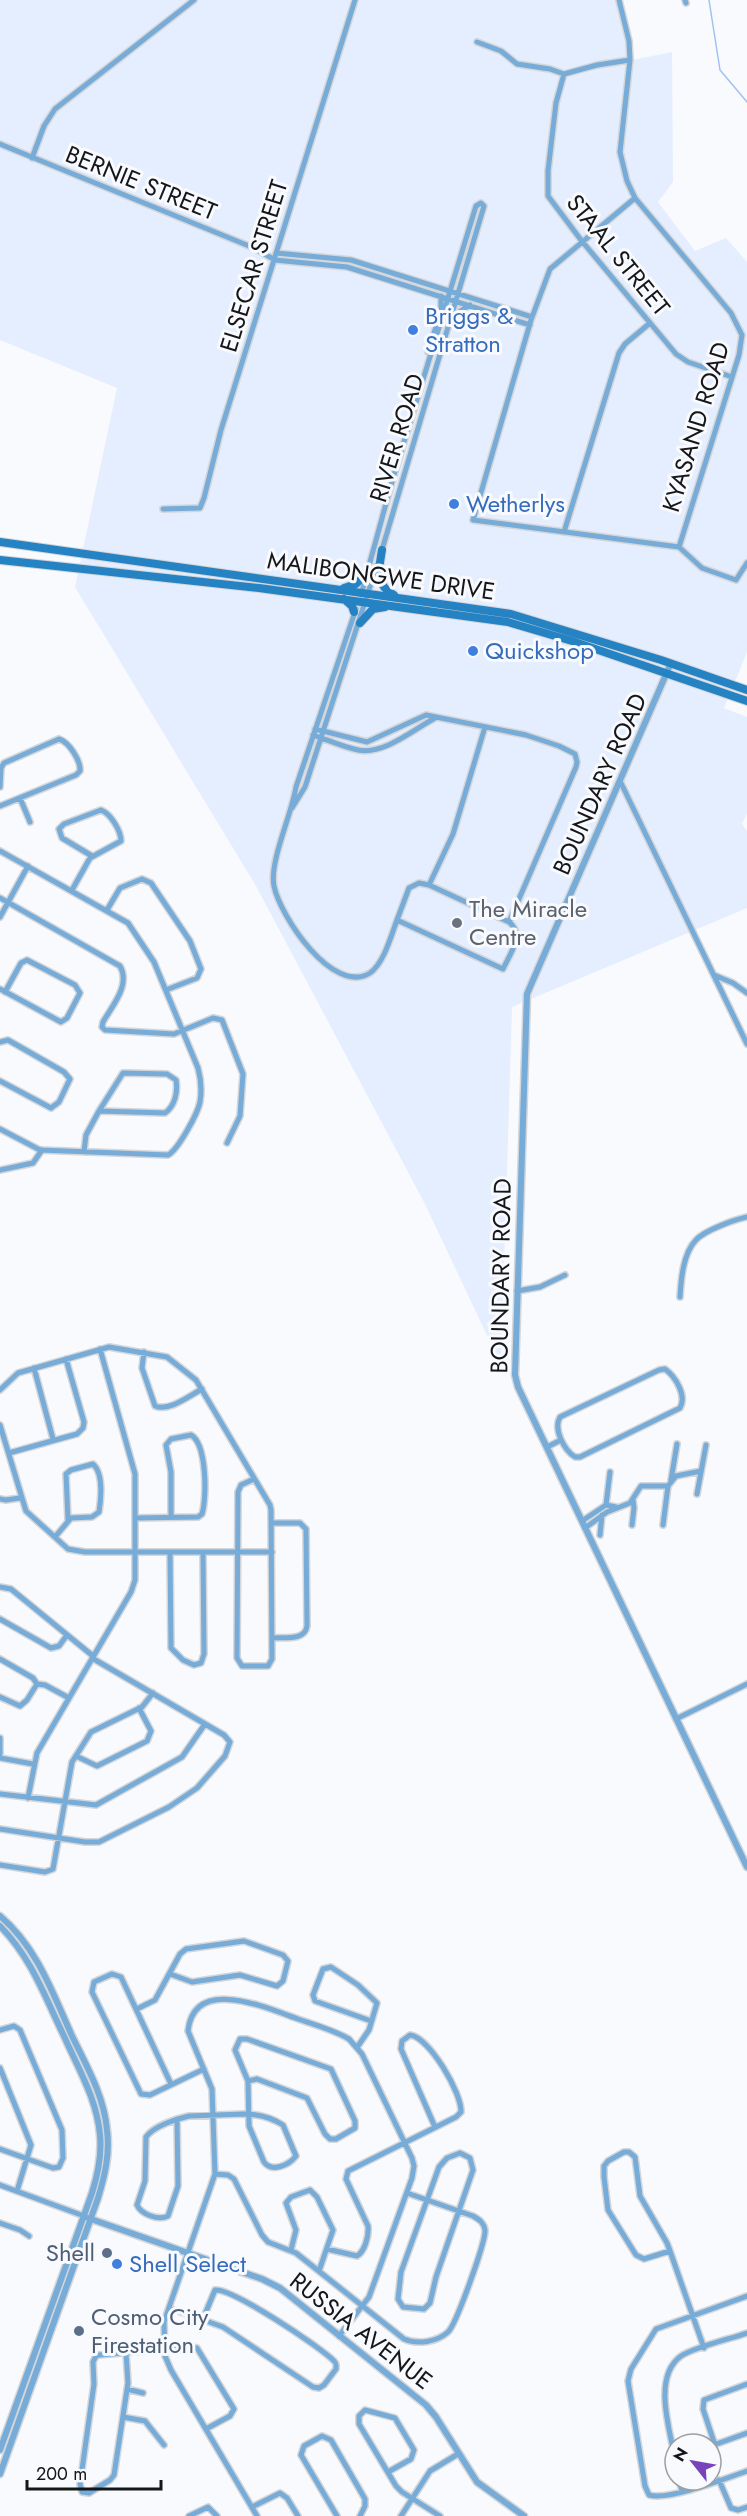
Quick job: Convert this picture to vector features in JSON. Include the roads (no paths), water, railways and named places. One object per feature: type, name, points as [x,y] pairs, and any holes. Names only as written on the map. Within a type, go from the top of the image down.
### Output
[{"type":"main road","name":"MALIBONGWE DRIVE","points":[[0,542],[365,592],[399,602],[508,622],[747,701]]},
{"type":"main road","points":[[382,549],[379,579],[383,588],[399,602]]},
{"type":"main road","name":"MALIBONGWE DRIVE","points":[[0,560],[259,588],[363,602],[399,602],[511,614],[672,663],[747,690]]},
{"type":"main road","points":[[340,589],[356,585],[369,571]]},
{"type":"main road","points":[[344,599],[352,606],[354,612]]},
{"type":"main road","points":[[360,623],[373,609],[399,602]]},
{"type":"street","points":[[32,158],[44,126],[55,109],[194,0]]},
{"type":"street","name":"ELSECAR STREET","points":[[163,509],[200,508],[355,0]]},
{"type":"street","name":"KYASAND ROAD","points":[[620,0],[629,41],[630,60],[620,152],[627,181],[635,198],[737,322],[742,342],[679,546]]},
{"type":"street","points":[[477,42],[501,51],[517,64],[550,69],[564,74],[597,65],[630,60]]},
{"type":"street","name":"STAAL STREET","points":[[564,74],[556,103],[547,193],[551,202],[682,359],[732,377]]},
{"type":"street","name":"BERNIE STREET","points":[[0,144],[268,255],[275,260],[345,267],[530,325]]},
{"type":"street","points":[[635,198],[581,240],[550,269],[532,317],[473,513],[473,520],[679,546],[702,568],[736,580],[747,563]]},
{"type":"street","name":"RIVER ROAD","points":[[292,808],[305,787],[360,623],[363,602],[369,571],[393,478],[476,206],[481,203],[484,206],[460,293],[382,549],[365,592]]},
{"type":"street","points":[[268,255],[278,252],[346,259],[452,290],[532,317]]},
{"type":"street","points":[[428,366],[430,345],[441,311],[441,296]]},
{"type":"street","points":[[452,316],[470,305]]},
{"type":"street","points":[[564,532],[619,353],[625,344],[650,323]]},
{"type":"street","name":"RIVER ROAD","points":[[292,808],[296,787],[354,612],[363,602]]},
{"type":"street","name":"BOUNDARY ROAD","points":[[672,663],[527,994],[515,1380],[747,1867]]},
{"type":"street","points":[[315,729],[367,742],[426,715],[526,735],[559,746],[574,754],[578,762],[509,921]]},
{"type":"street","points":[[313,735],[358,750],[374,750],[435,718]]},
{"type":"street","points":[[429,885],[453,834],[485,727]]},
{"type":"street","points":[[0,787],[2,767],[6,762],[56,740],[65,741],[81,766],[76,775],[0,806]]},
{"type":"street","points":[[621,783],[747,1044]]},
{"type":"street","points":[[20,798],[30,822]]},
{"type":"street","points":[[292,808],[274,866],[274,885],[299,936],[315,955],[341,974],[358,978],[371,972],[380,960],[409,888],[419,883],[429,885],[509,921],[516,927],[518,935],[503,969],[397,920]]},
{"type":"street","points":[[72,890],[92,856],[117,845],[122,840],[107,813],[101,810],[64,824],[59,829],[62,838],[92,856]]},
{"type":"street","points":[[0,850],[107,910],[131,927],[152,959],[201,1076],[198,1108],[174,1151],[166,1155],[42,1150],[0,1129]]},
{"type":"street","points":[[0,917],[28,866]]},
{"type":"street","points":[[107,910],[122,886],[142,879],[151,883],[190,941],[201,969],[196,978],[166,990]]},
{"type":"street","points":[[0,898],[120,966],[124,974],[123,985],[103,1022],[104,1029],[172,1034],[213,1018],[221,1019],[243,1074],[241,1113],[227,1143]]},
{"type":"street","points":[[27,960],[75,985],[80,993],[67,1018],[61,1022],[2,990],[21,963],[27,960]]},
{"type":"street","points":[[714,975],[733,983],[747,993]]},
{"type":"street","points":[[0,1042],[8,1040],[66,1073],[70,1078],[58,1102],[51,1108],[0,1081]]},
{"type":"street","points":[[84,1152],[87,1133],[99,1111],[123,1073],[167,1074],[176,1080],[176,1097],[165,1113],[99,1111]]},
{"type":"street","points":[[0,1170],[33,1163],[42,1150]]},
{"type":"street","points":[[680,1297],[682,1275],[696,1239],[747,1217]]},
{"type":"street","points":[[517,1291],[540,1287],[565,1275]]},
{"type":"street","points":[[0,1390],[13,1376],[113,1346],[169,1358],[194,1378],[202,1389],[271,1508],[272,1656],[271,1663],[264,1667],[246,1667],[238,1662],[238,1490],[243,1484],[254,1479]]},
{"type":"street","points":[[28,1798],[37,1753],[133,1589],[135,1575],[134,1469],[100,1349]]},
{"type":"street","points":[[144,1352],[142,1368],[155,1406],[161,1408],[175,1404],[202,1389]]},
{"type":"street","points":[[9,1454],[79,1433],[85,1425],[66,1359]]},
{"type":"street","points":[[34,1368],[54,1439]]},
{"type":"street","points":[[661,1369],[669,1371],[679,1383],[683,1400],[682,1406],[676,1411],[577,1458],[570,1454],[561,1440],[557,1422],[561,1416],[661,1369]]},
{"type":"street","points":[[0,1425],[27,1513],[68,1549],[76,1552],[272,1552]]},
{"type":"street","points":[[135,1518],[198,1517],[203,1510],[203,1459],[197,1440],[191,1435],[171,1439],[166,1445],[171,1469],[171,1517]]},
{"type":"street","points":[[546,1447],[561,1440]]},
{"type":"street","points":[[663,1525],[677,1444]]},
{"type":"street","points":[[697,1494],[706,1445]]},
{"type":"street","points":[[55,1537],[68,1520],[74,1517],[92,1517],[99,1512],[99,1478],[97,1468],[93,1464],[71,1470],[66,1474],[68,1520]]},
{"type":"street","points":[[584,1524],[633,1500],[641,1486],[669,1483],[676,1476],[701,1471]]},
{"type":"street","points":[[600,1535],[601,1514],[606,1505],[610,1472]]},
{"type":"street","points":[[0,1499],[21,1498]]},
{"type":"street","points":[[632,1525],[633,1500]]},
{"type":"street","points":[[606,1505],[616,1508]]},
{"type":"street","points":[[272,1523],[300,1523],[306,1528],[307,1626],[305,1634],[301,1636],[272,1638]]},
{"type":"street","points":[[170,1552],[171,1648],[176,1655],[194,1665],[201,1663],[204,1657],[203,1552]]},
{"type":"street","points":[[0,1587],[11,1589],[93,1657],[227,1738],[230,1745],[225,1756],[197,1788],[169,1807],[99,1842],[0,1829]]},
{"type":"street","points":[[0,1619],[51,1648],[58,1647],[68,1635]]},
{"type":"street","points":[[0,1659],[33,1678],[37,1684],[45,1685],[69,1698]]},
{"type":"street","points":[[0,1697],[21,1706],[37,1684]]},
{"type":"street","points":[[676,1719],[747,1684]]},
{"type":"street","points":[[0,1865],[45,1872],[53,1869],[60,1838],[70,1767],[76,1756],[91,1732],[139,1708],[153,1693]]},
{"type":"street","points":[[76,1756],[97,1766],[147,1741],[151,1731],[139,1708]]},
{"type":"street","points":[[0,1794],[96,1805],[186,1754],[205,1724]]},
{"type":"street","points":[[0,1738],[0,1754]]},
{"type":"street","points":[[0,1758],[33,1764]]},
{"type":"street","points":[[0,1916],[25,1942],[39,1964],[100,2098],[107,2127],[108,2159],[0,2474]]},
{"type":"street","points":[[0,1926],[23,1953],[35,1974],[95,2108],[100,2135],[100,2159],[87,2217],[2,2435],[0,2450]]},
{"type":"street","points":[[137,2009],[154,2001],[184,1950],[238,1941],[283,1955],[288,1961],[283,1981],[277,1986],[240,1975],[192,1982],[170,1974]]},
{"type":"street","points":[[358,2046],[367,2035],[377,2009],[376,2000],[331,1967],[323,1969],[314,1992],[314,2000],[371,2021]]},
{"type":"street","points":[[171,2084],[119,1975],[112,1974],[97,1981],[92,1985],[92,1992],[141,2094],[150,2095],[204,2069]]},
{"type":"street","points":[[257,2516],[168,2364],[163,2327],[215,2174],[212,2089],[189,2037],[189,2028],[198,2010],[216,2001],[237,1999],[253,2003],[339,2034],[358,2046],[405,2142],[414,2166],[407,2193],[371,2293],[363,2307],[339,2336]]},
{"type":"street","points":[[0,2030],[15,2026],[20,2030],[63,2133],[62,2162],[59,2167],[53,2168],[0,2149]]},
{"type":"street","points":[[327,2249],[351,2257],[362,2253],[368,2228],[347,2182],[346,2175],[350,2170],[435,2127],[458,2115],[461,2110],[460,2103],[435,2055],[416,2036],[410,2035],[402,2041],[401,2049],[435,2127]]},
{"type":"street","points":[[177,2120],[178,2186],[168,2216],[162,2218],[147,2214],[137,2207],[145,2181],[145,2139],[150,2132],[177,2120],[189,2115],[248,2114],[258,2115],[283,2125],[295,2152],[294,2159],[273,2168],[266,2165],[252,2137],[248,2114],[248,2081],[235,2052],[237,2042],[242,2038],[323,2066],[333,2073],[356,2127],[336,2139],[330,2139],[325,2134],[307,2098],[257,2079],[248,2081]]},
{"type":"street","points":[[0,2068],[31,2143],[28,2160],[17,2191]]},
{"type":"street","points":[[670,2251],[639,2258],[608,2208],[603,2171],[605,2163],[624,2152],[634,2155],[641,2198],[670,2251],[704,2348]]},
{"type":"street","points":[[458,2153],[465,2154],[472,2161],[473,2170],[459,2211],[434,2282],[429,2305],[424,2309],[403,2307],[398,2301],[398,2284],[429,2197],[442,2162],[458,2153]]},
{"type":"street","points":[[215,2174],[228,2175],[234,2179],[264,2238],[270,2243],[291,2250],[398,2335],[414,2342],[434,2340],[451,2329],[485,2234],[481,2222],[429,2197],[407,2193]]},
{"type":"street","points":[[0,2186],[87,2217]]},
{"type":"street","points":[[291,2250],[296,2230],[286,2203],[289,2199],[308,2190],[315,2194],[332,2227],[332,2236],[319,2271]]},
{"type":"street","name":"RUSSIA AVENUE","points":[[87,2217],[273,2284],[428,2407],[481,2486],[524,2516]]},
{"type":"street","points":[[0,2223],[20,2230],[28,2236]]},
{"type":"street","points":[[170,2308],[223,2327],[316,2388],[324,2385],[336,2369],[334,2361],[311,2344],[231,2294],[215,2290],[203,2319]]},
{"type":"street","points":[[676,2492],[656,2496],[648,2494],[628,2377],[656,2329],[747,2296]]},
{"type":"street","points":[[671,2432],[664,2383],[681,2356],[747,2333]]},
{"type":"street","points":[[126,2353],[127,2390],[114,2477],[89,2493],[83,2493],[80,2484],[94,2384],[94,2358],[99,2355],[194,2347],[198,2349],[233,2406],[233,2413],[230,2416],[206,2429]]},
{"type":"street","points":[[709,2432],[703,2402],[709,2397],[747,2384]]},
{"type":"street","points":[[127,2390],[143,2393]]},
{"type":"street","points":[[388,2472],[411,2459],[414,2450],[395,2418],[372,2410],[363,2411],[358,2418],[359,2424],[388,2472],[399,2490],[440,2516]]},
{"type":"street","points":[[123,2417],[145,2421],[164,2445]]},
{"type":"street","points":[[723,2441],[747,2433]]},
{"type":"street","points":[[2,2435],[13,2438]]},
{"type":"street","points":[[337,2516],[301,2455],[304,2446],[322,2436],[331,2440],[365,2499],[365,2506],[360,2516]]},
{"type":"street","points":[[401,2516],[430,2471],[458,2454]]},
{"type":"street","points":[[723,2479],[747,2470]]},
{"type":"street","points":[[723,2489],[731,2508],[738,2510],[747,2507]]},
{"type":"street","points":[[252,2507],[280,2493],[286,2496],[298,2516]]},
{"type":"street","points":[[189,2516],[207,2507],[213,2509],[217,2516]]},
{"type":"waterway","points":[[709,0],[720,70],[747,102]]},
{"type":"place","name":"Briggs & Stratton","points":[[413,330]]},
{"type":"place","name":"Wetherlys","points":[[454,504]]},
{"type":"place","name":"Quickshop","points":[[473,651]]},
{"type":"place","name":"The Miracle Centre","points":[[457,923]]},
{"type":"place","name":"Shell","points":[[107,2253]]},
{"type":"place","name":"Shell Select","points":[[117,2264]]},
{"type":"place","name":"Cosmo City Firestation","points":[[79,2331]]}]
